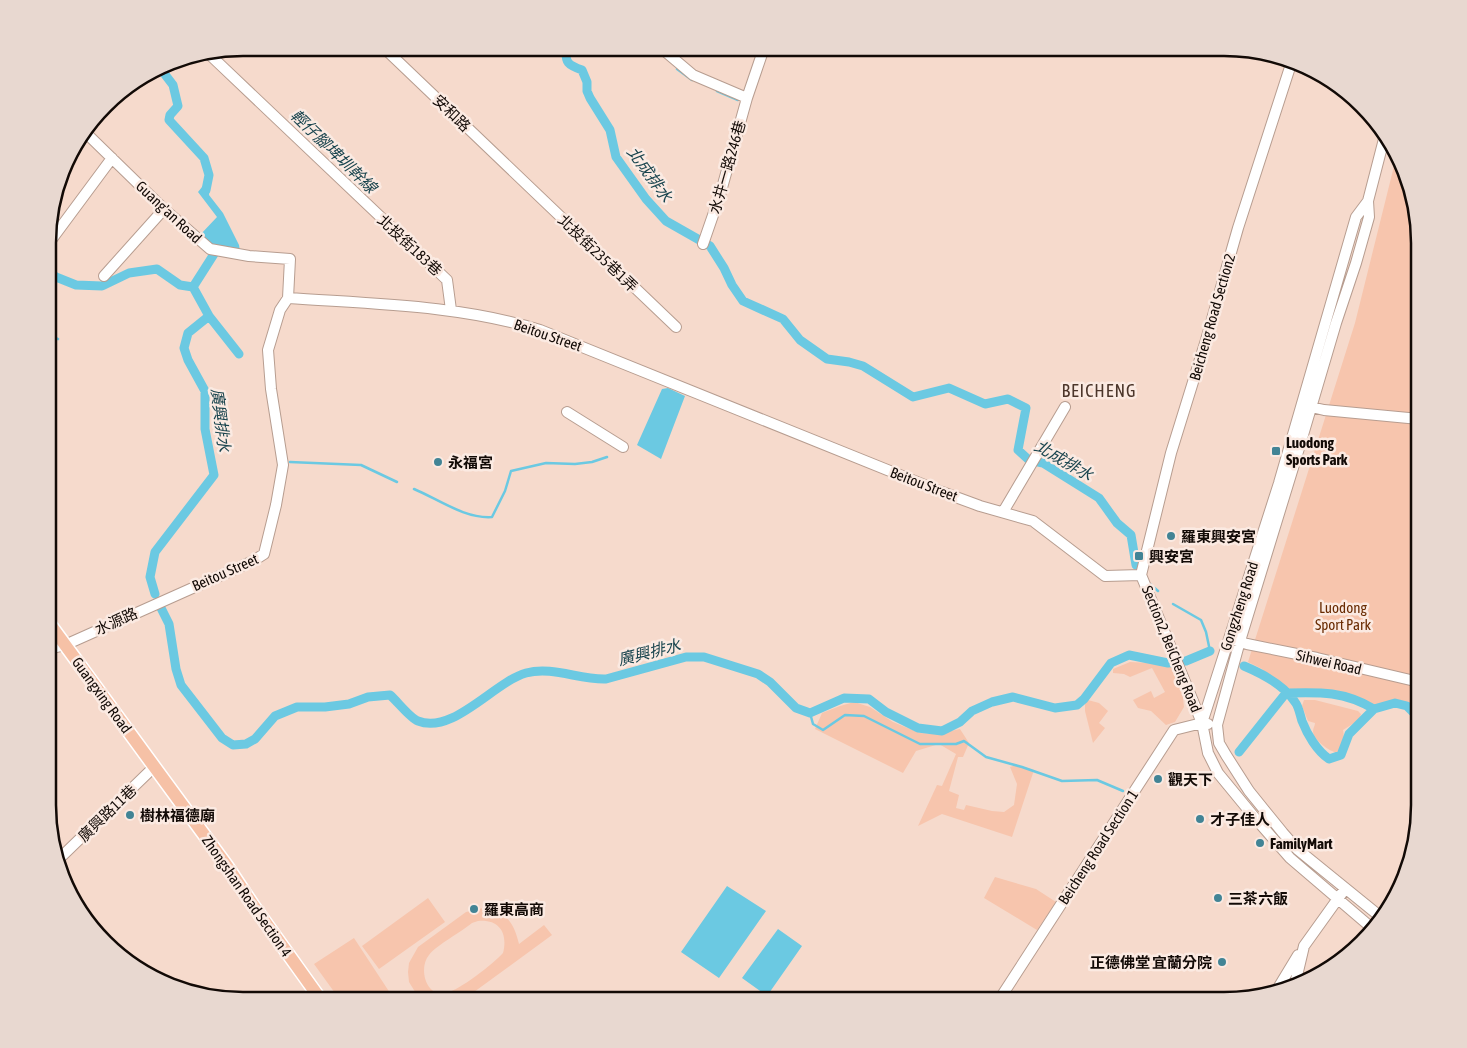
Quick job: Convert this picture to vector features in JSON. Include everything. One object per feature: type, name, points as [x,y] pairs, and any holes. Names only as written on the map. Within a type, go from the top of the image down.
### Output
[{"type":"main road","name":"Guangxing Road","points":[[56,633],[154,767]]},
{"type":"main road","name":"Zhongshan Road Section 4","points":[[154,767],[227,866],[315,992]]},
{"type":"street","name":"安和路","points":[[392,56],[520,179]]},
{"type":"street","points":[[670,56],[693,75],[747,98]]},
{"type":"street","name":"水井一路246巷","points":[[704,240],[720,195],[747,98],[761,56]]},
{"type":"street","name":"北投街183巷","points":[[215,59],[447,280],[451,310]]},
{"type":"street","name":"Beicheng Road Section2","points":[[1142,575],[1171,453],[1238,228],[1290,68]]},
{"type":"street","name":"Guang'an Road","points":[[90,137],[164,209],[210,249],[249,256],[290,259],[288,298]]},
{"type":"street","name":"Gongzheng Road","points":[[1367,924],[1290,858],[1218,773],[1208,754],[1202,723],[1279,483],[1369,218],[1368,201],[1383,145]]},
{"type":"street","points":[[57,232],[112,158]]},
{"type":"street","name":"北投街235巷1弄","points":[[520,179],[676,326]]},
{"type":"street","points":[[104,276],[164,209]]},
{"type":"street","name":"Beitou Street","points":[[159,601],[253,561],[264,554],[283,465],[271,389],[268,350],[280,310],[288,298],[451,310],[517,323],[540,330],[942,492],[980,506],[1033,521],[1105,576],[1142,575]]},
{"type":"street","points":[[1306,405],[1324,410],[1411,418]]},
{"type":"street","name":"Gongzheng Road","points":[[1306,405],[1217,724],[1219,743],[1249,791],[1298,848],[1376,913]]},
{"type":"street","points":[[1003,512],[1065,407]]},
{"type":"street","points":[[567,412],[622,447]]},
{"type":"street","name":"Section2, BeiCheng Road","points":[[1142,575],[1202,723]]},
{"type":"street","name":"水源路","points":[[56,647],[159,601]]},
{"type":"street","name":"Sihwei Road","points":[[1229,638],[1247,644],[1411,680]]},
{"type":"street","name":"Beicheng Road Section 1","points":[[1004,992],[1174,730],[1202,723],[1217,724]]},
{"type":"street","name":"廣興路11巷","points":[[63,855],[154,767]]},
{"type":"street","points":[[1281,983],[1344,887]]},
{"type":"street","points":[[1297,977],[1304,946]]},
{"type":"green space","name":"Luodong Sport Park","points":[[1394,166],[1401,183],[1407,207],[1411,243],[1411,709],[1400,700],[1372,705],[1325,692],[1295,692],[1267,675],[1262,669],[1248,662],[1355,323]]},
{"type":"green space","points":[[1130,662],[1173,667],[1182,689],[1184,707],[1175,722],[1166,725],[1151,711],[1138,708],[1133,700],[1151,691],[1154,698],[1165,692],[1152,668],[1130,677],[1124,674],[1113,673],[1113,669]]},
{"type":"green space","points":[[1088,700],[1099,703],[1108,711],[1099,723],[1105,728],[1093,743],[1085,711],[1085,704]]},
{"type":"green space","points":[[1304,700],[1315,700],[1358,711],[1361,714],[1359,720],[1343,730],[1343,742],[1338,753],[1327,748],[1316,738],[1313,731],[1315,723],[1308,721],[1302,706]]},
{"type":"green space","points":[[854,702],[870,707],[893,722],[920,733],[937,734],[960,729],[969,743],[963,757],[958,757],[949,791],[959,795],[956,808],[964,810],[966,805],[1004,812],[1014,805],[1017,784],[1010,767],[1016,765],[1034,770],[1012,837],[942,814],[918,826],[937,785],[942,786],[956,754],[939,744],[916,751],[903,773],[815,729],[822,713]]},
{"type":"green space","points":[[995,877],[1036,889],[1056,902],[1037,930],[984,898]]},
{"type":"green space","points":[[428,898],[445,922],[379,969],[362,946]]},
{"type":"green space","points":[[483,908],[498,912],[508,919],[519,944],[544,925],[552,935],[474,992],[449,992],[468,982],[503,953],[503,934],[497,925],[486,921],[472,923],[429,955],[424,967],[424,974],[429,987],[436,992],[415,992],[409,982],[409,963],[418,947],[466,912]]},
{"type":"green space","points":[[354,938],[389,992],[334,992],[314,964]]},
{"type":"water","points":[[211,176],[209,195],[223,213],[239,245],[240,251],[210,244],[200,235],[217,217],[198,192]]},
{"type":"water","points":[[668,388],[685,396],[661,459],[637,445],[662,389]]},
{"type":"water","points":[[727,886],[766,911],[719,978],[681,952]]},
{"type":"water","points":[[778,929],[802,946],[770,992],[761,992],[742,978]]},
{"type":"waterway","name":"北成排水","points":[[566,56],[568,63],[582,70],[587,82],[587,91],[590,98],[610,130],[616,157],[646,199],[666,221],[710,246],[743,301],[783,319],[800,340],[827,359],[863,366],[913,397],[949,388],[985,404],[1008,399],[1026,408],[1018,450],[1029,460],[1043,463],[1099,498],[1117,523],[1131,535],[1136,565]]},
{"type":"waterway","points":[[677,69],[692,80]]},
{"type":"waterway","points":[[165,74],[173,85],[178,106],[170,115],[169,120],[204,158],[209,175],[206,190]]},
{"type":"waterway","points":[[717,91],[738,100]]},
{"type":"waterway","name":"廣興排水","points":[[193,287],[214,254]]},
{"type":"waterway","points":[[56,277],[76,285],[102,286],[129,273],[157,269],[180,285],[193,287]]},
{"type":"waterway","name":"廣興排水","points":[[155,594],[150,577],[155,552],[214,475],[205,429],[205,391],[188,360],[184,348],[188,333],[209,316],[193,287]]},
{"type":"waterway","points":[[209,316],[239,354]]},
{"type":"waterway","points":[[414,489],[462,512],[482,517],[492,517],[505,491],[511,471],[546,463],[575,464],[592,462],[607,457]]},
{"type":"waterway","points":[[290,462],[361,465],[397,482]]},
{"type":"waterway","name":"北成排水","points":[[1150,584],[1158,591]]},
{"type":"waterway","name":"北成排水","points":[[1173,604],[1201,620],[1210,651]]},
{"type":"waterway","name":"廣興排水","points":[[160,606],[169,624],[176,669],[181,685],[222,738],[233,745],[246,744],[255,739],[275,716],[297,707],[325,707],[349,704],[368,697],[390,695],[415,719],[431,723],[445,721],[459,714],[514,678],[526,673],[546,671],[586,678],[606,679],[686,657],[704,657],[758,674],[770,682],[796,708],[810,713],[844,698],[869,699],[886,712],[918,728],[942,731],[960,722],[972,711],[992,702],[1013,697],[1055,708],[1077,705],[1084,699],[1111,663],[1129,655],[1168,663],[1186,661],[1210,651]]},
{"type":"waterway","points":[[1244,666],[1285,690],[1298,706],[1302,721],[1310,737],[1320,752],[1329,759],[1341,755],[1349,734],[1374,709],[1395,703],[1407,706],[1411,710]]},
{"type":"waterway","points":[[1239,752],[1286,693],[1332,694],[1352,699],[1374,709]]},
{"type":"waterway","points":[[810,713],[813,724],[823,730],[845,715],[864,716],[920,744],[956,744],[964,741],[986,757],[1062,781],[1097,780],[1123,791]]},
{"type":"place","name":"Luodong Sports Park","points":[[1276,451]]},
{"type":"place","name":"永福宮","points":[[438,462]]},
{"type":"place","name":"羅東興安宮","points":[[1171,536]]},
{"type":"place","name":"興安宮","points":[[1139,556]]},
{"type":"place","name":"觀天下","points":[[1158,779]]},
{"type":"place","name":"樹林福德廟","points":[[130,815]]},
{"type":"place","name":"才子佳人","points":[[1200,819]]},
{"type":"place","name":"FamilyMart","points":[[1260,843]]},
{"type":"place","name":"三茶六飯","points":[[1218,898]]},
{"type":"place","name":"羅東高商","points":[[474,909]]},
{"type":"place","name":"正德佛堂 宜蘭分院","points":[[1222,962]]},
{"type":"district","name":"BEICHENG","points":[[1099,390]]},
{"type":"water label","name":"輕仔腳埤圳幹線","points":[[334,151]]}]
